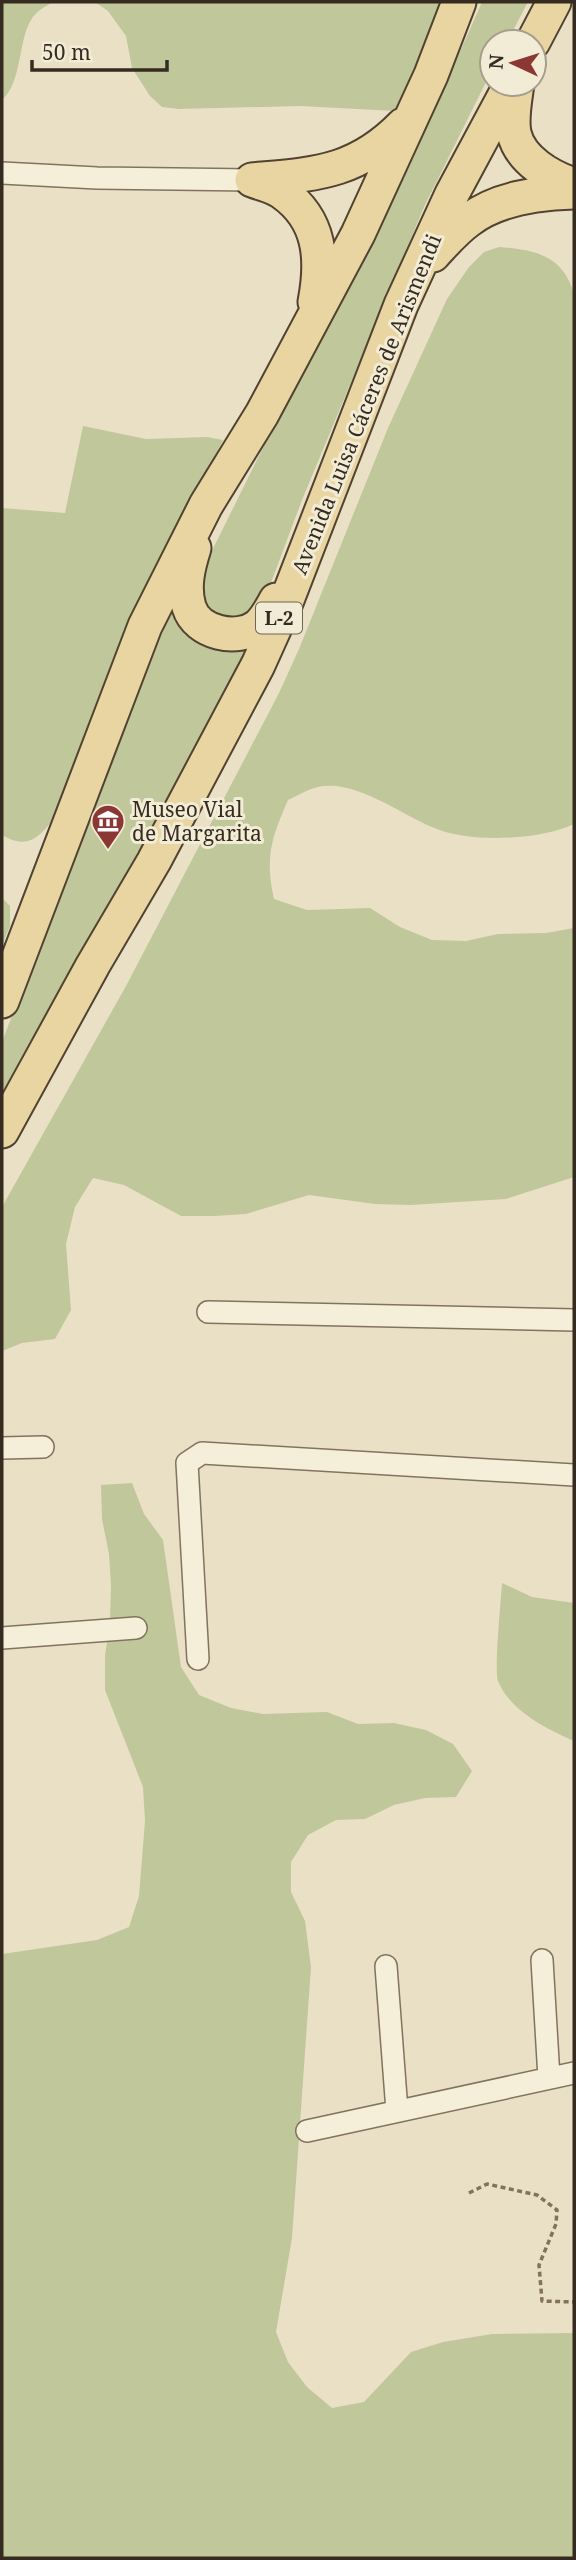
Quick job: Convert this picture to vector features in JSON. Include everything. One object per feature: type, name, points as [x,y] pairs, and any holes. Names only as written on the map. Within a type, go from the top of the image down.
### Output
[{"type":"main road","points":[[2,1001],[145,626],[206,506],[262,414],[358,234],[414,114],[459,2]]},
{"type":"main road","points":[[540,28],[553,4]]},
{"type":"main road","name":"Avenida Luisa Cáceres de Arismendi","points":[[2,1131],[220,739],[285,605],[352,428],[416,271],[452,194],[503,98]]},
{"type":"main road","points":[[516,98],[514,132],[519,147],[532,162],[574,185]]},
{"type":"main road","points":[[252,180],[321,172],[344,166],[367,156],[386,142],[414,114]]},
{"type":"main road","points":[[252,180],[281,191],[297,204],[310,223],[320,262],[310,327]]},
{"type":"main road","points":[[416,271],[469,220],[493,206],[515,199],[574,192]]},
{"type":"main road","points":[[206,506],[188,569],[187,590],[190,608],[199,623],[214,631],[243,633],[258,626],[270,612],[309,543]]},
{"type":"street","points":[[2,173],[252,180]]},
{"type":"street","points":[[208,1312],[574,1320]]},
{"type":"street","points":[[2,1448],[43,1447]]},
{"type":"street","points":[[198,1659],[187,1463],[202,1453],[574,1475]]},
{"type":"street","points":[[2,1638],[136,1628]]},
{"type":"street","points":[[542,1960],[549,2078]]},
{"type":"street","points":[[386,1966],[397,2111]]},
{"type":"street","points":[[307,2131],[574,2073]]},
{"type":"path","points":[[469,2193],[486,2184],[537,2194],[557,2210],[556,2224],[539,2265],[542,2301],[574,2302]]},
{"type":"green space","points":[[2,2],[53,2],[31,20],[17,73],[2,100]]},
{"type":"green space","points":[[95,2],[443,2],[395,111],[300,106],[179,109],[162,107],[150,96],[132,68],[126,36],[108,11]]},
{"type":"green space","points":[[482,2],[528,2],[514,28],[478,28],[478,98],[424,207],[302,500],[263,604],[257,614],[222,622],[196,596],[203,569],[285,403],[409,167]]},
{"type":"green space","points":[[499,247],[524,250],[546,257],[563,271],[574,294],[574,824],[544,834],[506,838],[469,836],[437,829],[363,793],[332,786],[318,787],[288,800],[271,848],[271,884],[274,899],[307,910],[370,908],[400,927],[432,940],[466,941],[498,934],[546,933],[574,928],[574,1177],[506,1199],[410,1205],[375,1204],[309,1195],[246,1214],[214,1216],[181,1216],[124,1185],[93,1178],[75,1207],[66,1244],[71,1310],[55,1339],[22,1343],[2,1351],[2,1207],[126,986],[279,693],[388,428],[447,299],[469,267],[484,252]]},
{"type":"green space","points":[[83,426],[146,439],[207,437],[223,440],[142,605],[56,816],[39,835],[20,842],[2,835],[2,508],[65,513]]},
{"type":"green space","name":"Museo Vial de Margarita","points":[[168,607],[251,647],[2,1109],[2,1042]]},
{"type":"green space","points":[[2,898],[10,906],[10,926],[2,945]]},
{"type":"green space","points":[[132,1483],[144,1514],[163,1540],[181,1667],[199,1695],[231,1708],[263,1714],[327,1712],[358,1724],[394,1723],[426,1730],[453,1744],[472,1771],[456,1797],[425,1798],[394,1805],[365,1819],[336,1820],[308,1835],[291,1862],[291,1892],[305,1921],[311,1967],[292,2238],[276,2332],[288,2362],[307,2387],[332,2408],[364,2402],[411,2352],[443,2342],[492,2334],[574,2333],[574,2558],[2,2558],[2,1954],[97,1940],[129,1927],[139,1896],[145,1821],[143,1787],[105,1690],[111,1585],[109,1554],[102,1519],[101,1485]]},
{"type":"green space","points":[[502,1583],[532,1597],[574,1603],[574,1741],[530,1718],[511,1701],[498,1681],[497,1650]]},
{"type":"place","name":"Museo Vial de Margarita","points":[[108,851]]}]
